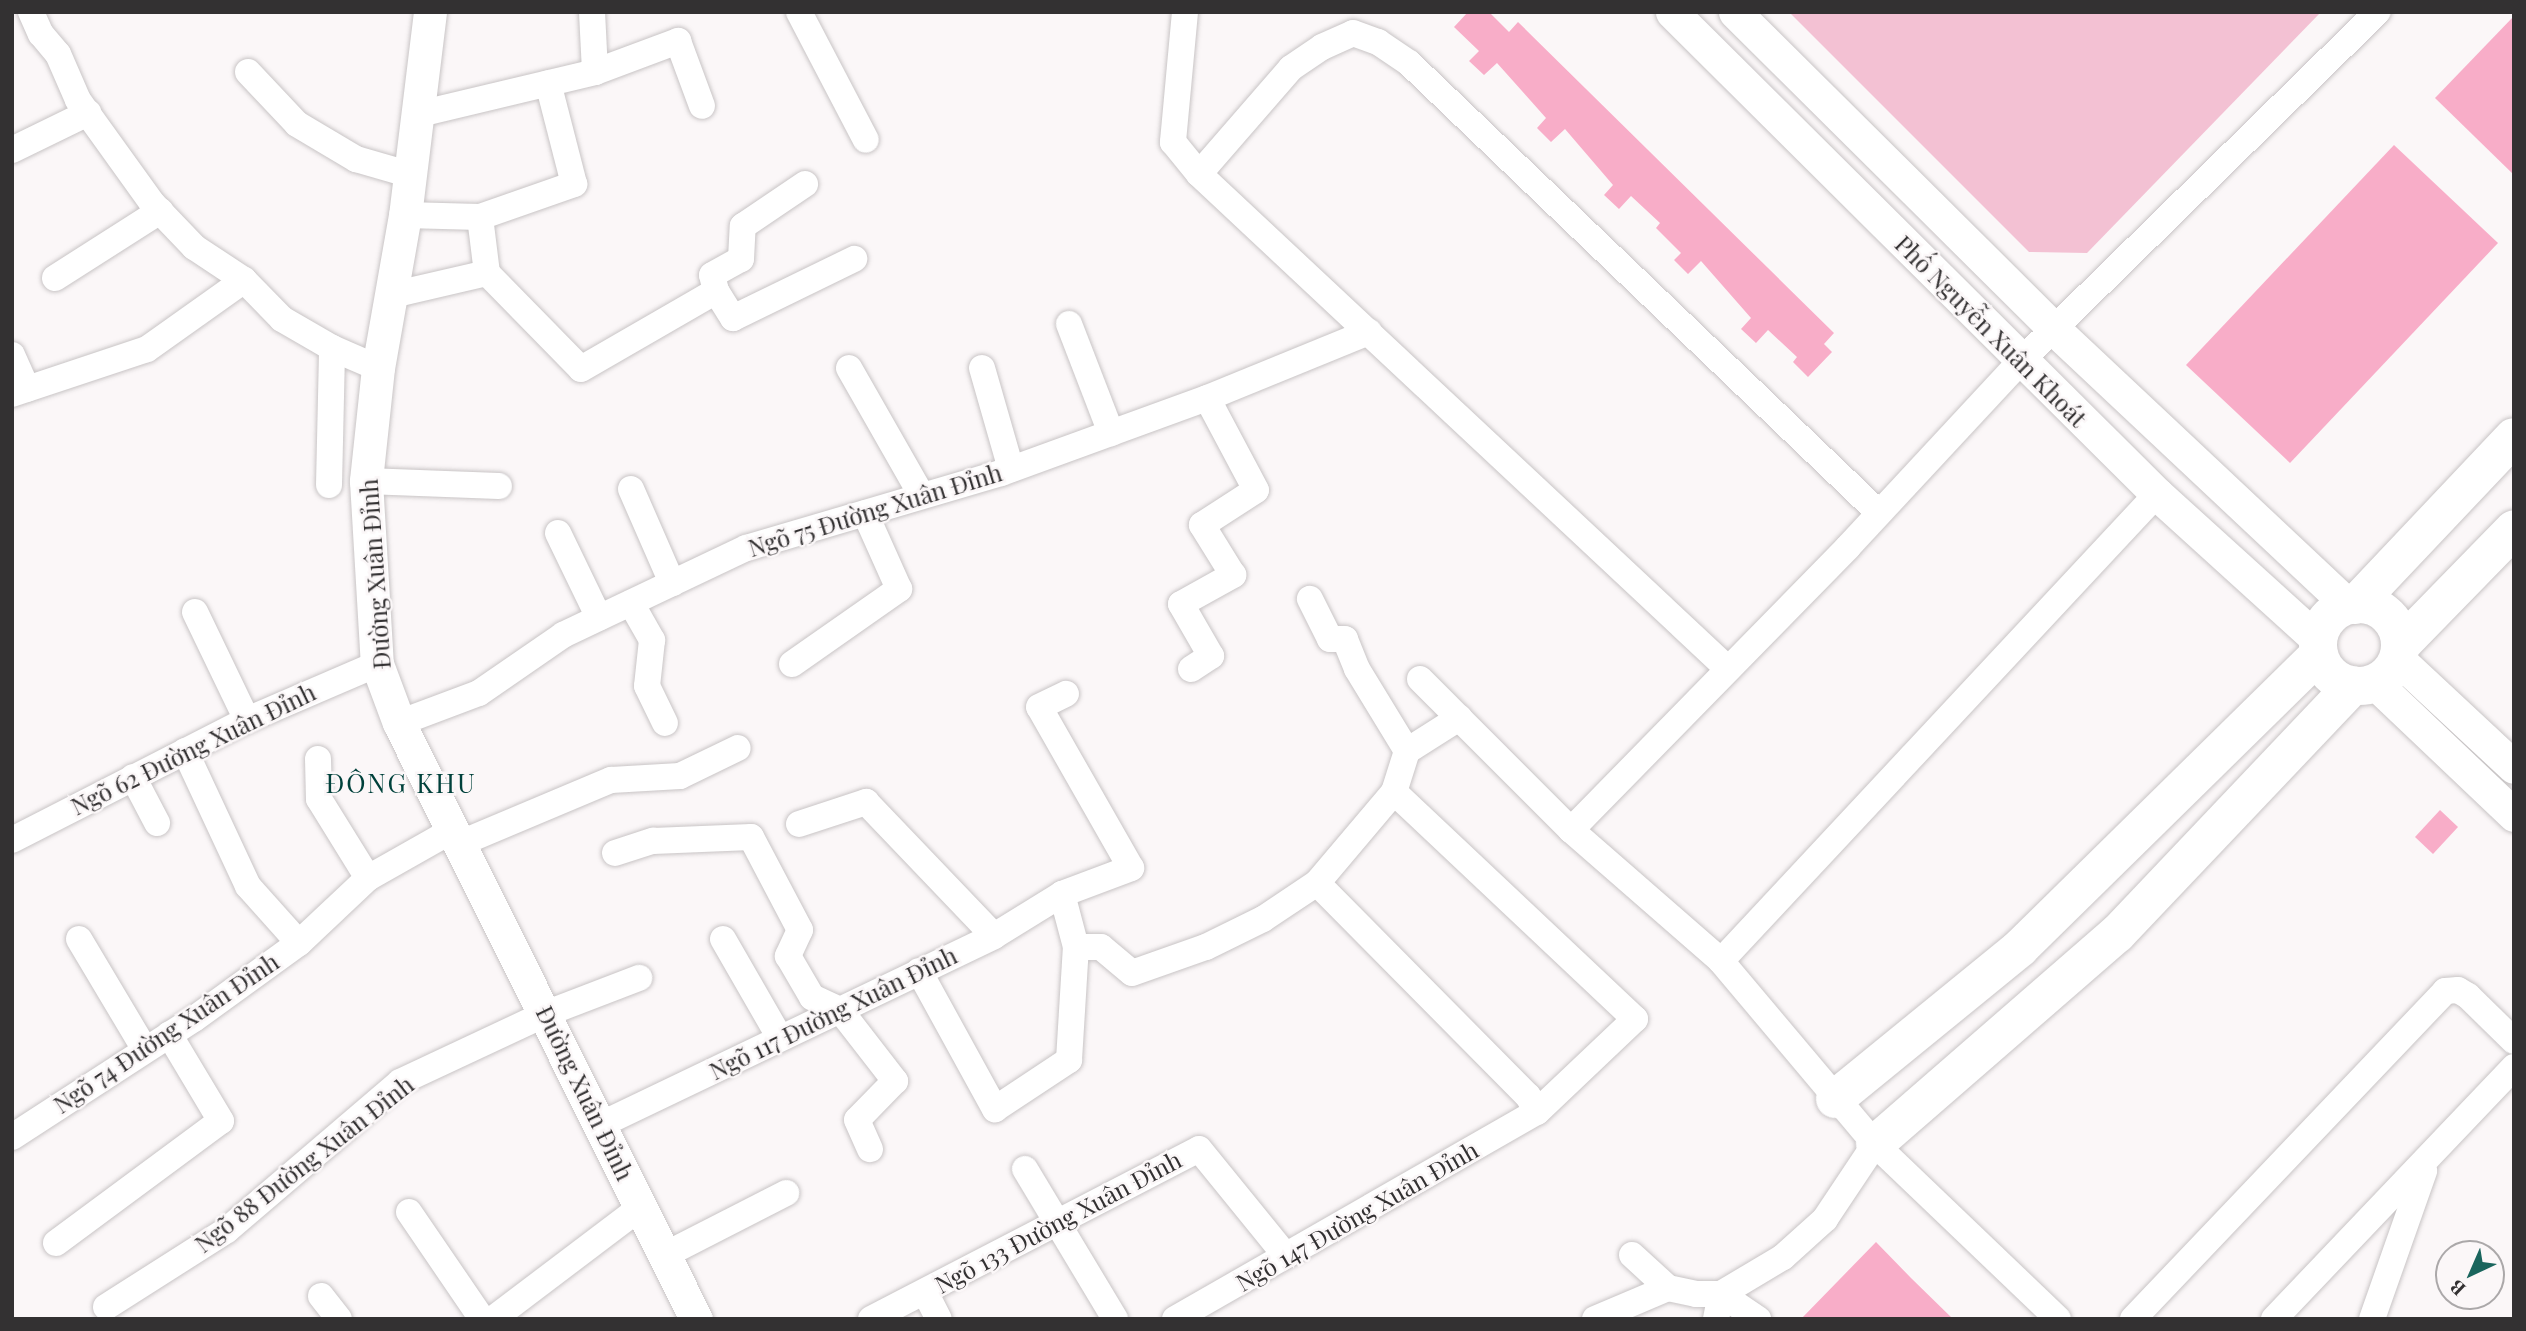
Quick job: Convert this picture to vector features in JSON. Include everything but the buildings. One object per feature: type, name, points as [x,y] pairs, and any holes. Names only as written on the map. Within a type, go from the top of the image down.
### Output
[{"type":"main road","points":[[1835,1100],[2020,948],[2319,647],[2330,616],[2352,605],[2514,437]]},
{"type":"main road","points":[[1875,1144],[2117,934],[2382,668],[2514,529]]},
{"type":"main road","points":[[2352,605],[2381,611],[2398,632],[2382,668]]},
{"type":"main road","points":[[2319,647],[2332,677],[2382,668]]},
{"type":"street","points":[[31,12],[88,113],[160,211],[194,247],[244,280],[282,318],[332,348],[378,368]]},
{"type":"street","name":"Đường Xuân Đỉnh","points":[[430,12],[415,116],[405,215],[378,368],[366,481],[377,664],[399,723],[667,1254],[696,1319]]},
{"type":"street","points":[[592,12],[596,72]]},
{"type":"street","points":[[799,12],[866,140]]},
{"type":"street","points":[[1185,12],[1173,142],[1199,174],[1728,668]]},
{"type":"street","name":"Phố Nguyễn Xuân Khoát","points":[[1672,12],[2021,361],[2319,647]]},
{"type":"street","points":[[1735,12],[2054,329],[2352,605]]},
{"type":"street","points":[[1571,830],[1879,513],[2021,361],[2377,12]]},
{"type":"street","points":[[1199,174],[1291,68],[1322,47],[1353,33],[1378,41],[1409,63],[1879,513]]},
{"type":"street","points":[[415,116],[596,72],[678,41],[702,106]]},
{"type":"street","points":[[248,72],[298,124],[356,159],[408,174]]},
{"type":"street","points":[[405,215],[480,217],[574,184],[548,83]]},
{"type":"street","points":[[12,150],[88,113]]},
{"type":"street","points":[[805,184],[743,226],[741,259],[712,275],[716,291],[733,318],[854,259]]},
{"type":"street","points":[[55,278],[160,211]]},
{"type":"street","points":[[480,217],[487,273],[581,369],[716,291]]},
{"type":"street","points":[[392,295],[487,273]]},
{"type":"street","points":[[12,355],[20,391],[147,349],[244,280]]},
{"type":"street","points":[[1069,324],[1111,433]]},
{"type":"street","name":"Ngõ 75 Đường Xuân Đỉnh","points":[[399,723],[479,694],[563,635],[746,548],[1011,469],[1207,398],[1369,332]]},
{"type":"street","points":[[329,485],[332,348]]},
{"type":"street","points":[[849,368],[922,496]]},
{"type":"street","points":[[982,368],[1011,469]]},
{"type":"street","points":[[1191,669],[1211,656],[1181,604],[1233,575],[1202,526],[1256,490],[1207,398]]},
{"type":"street","points":[[366,481],[499,486]]},
{"type":"street","points":[[631,489],[673,583]]},
{"type":"street","points":[[1721,961],[2157,494]]},
{"type":"street","points":[[792,664],[899,589],[865,513]]},
{"type":"street","points":[[558,533],[599,618]]},
{"type":"street","points":[[1310,599],[1331,639],[1345,639],[1357,669],[1408,751]]},
{"type":"street","points":[[631,603],[652,639],[646,686],[664,723]]},
{"type":"street","points":[[195,612],[247,720]]},
{"type":"street","name":"Ngõ 62 Đường Xuân Đỉnh","points":[[12,840],[247,720],[377,664]]},
{"type":"street","points":[[2382,668],[2514,768]]},
{"type":"street","points":[[2382,668],[2514,815]]},
{"type":"street","points":[[1420,679],[1571,830],[1721,961],[1835,1100],[1875,1144],[2058,1319]]},
{"type":"street","name":"Ngõ 117 Đường Xuân Đỉnh","points":[[600,1125],[994,936],[1062,894],[1131,868],[1039,707],[1066,694]]},
{"type":"street","points":[[1076,947],[1101,947],[1132,973],[1218,941],[1264,919],[1317,883],[1394,792],[1408,751],[1459,718]]},
{"type":"street","name":"Ngõ 74 Đường Xuân Đỉnh","points":[[12,1137],[169,1034],[299,943],[368,877],[457,836],[611,780],[680,776],[738,748]]},
{"type":"street","points":[[186,751],[248,886],[299,943]]},
{"type":"street","points":[[318,759],[319,799],[368,877]]},
{"type":"street","points":[[133,777],[157,823]]},
{"type":"street","name":"Ngõ 147 Đường Xuân Đỉnh","points":[[1175,1319],[1537,1112],[1635,1019],[1394,792]]},
{"type":"street","points":[[799,824],[866,802],[994,936]]},
{"type":"street","points":[[615,853],[653,841],[751,837],[800,930],[788,956],[812,997],[840,1010],[895,1081],[857,1120],[870,1149]]},
{"type":"street","points":[[1317,883],[1528,1096],[1537,1112]]},
{"type":"street","points":[[919,971],[995,1109],[1069,1060],[1076,947],[1062,894]]},
{"type":"street","points":[[79,939],[145,1048]]},
{"type":"street","points":[[723,939],[780,1038]]},
{"type":"street","name":"Ngõ 88 Đường Xuân Đỉnh","points":[[106,1307],[227,1230],[400,1082],[545,1014],[639,978]]},
{"type":"street","points":[[2133,1319],[2445,991],[2458,990],[2468,996],[2514,1041]]},
{"type":"street","points":[[56,1243],[221,1121],[169,1034]]},
{"type":"street","points":[[2274,1319],[2427,1163],[2514,1067]]},
{"type":"street","points":[[1719,1306],[1783,1257],[1825,1219],[1875,1144]]},
{"type":"street","name":"Ngõ 133 Đường Xuân Đỉnh","points":[[870,1319],[1199,1149],[1285,1255]]},
{"type":"street","points":[[2372,1319],[2427,1163]]},
{"type":"street","points":[[1025,1169],[1060,1222],[1115,1319]]},
{"type":"street","points":[[667,1254],[786,1194]]},
{"type":"street","points":[[493,1319],[641,1207]]},
{"type":"street","points":[[409,1212],[482,1319]]},
{"type":"street","points":[[1632,1255],[1668,1288],[1696,1294],[1719,1306],[1758,1319]]},
{"type":"street","points":[[1595,1319],[1668,1288]]},
{"type":"street","points":[[925,1292],[939,1319]]},
{"type":"street","points":[[321,1296],[339,1319]]},
{"type":"shaded area","points":[[1789,12],[2321,12],[2087,253],[2029,252]]},
{"type":"district","name":"ĐÔNG KHU","points":[[401,783]]}]
